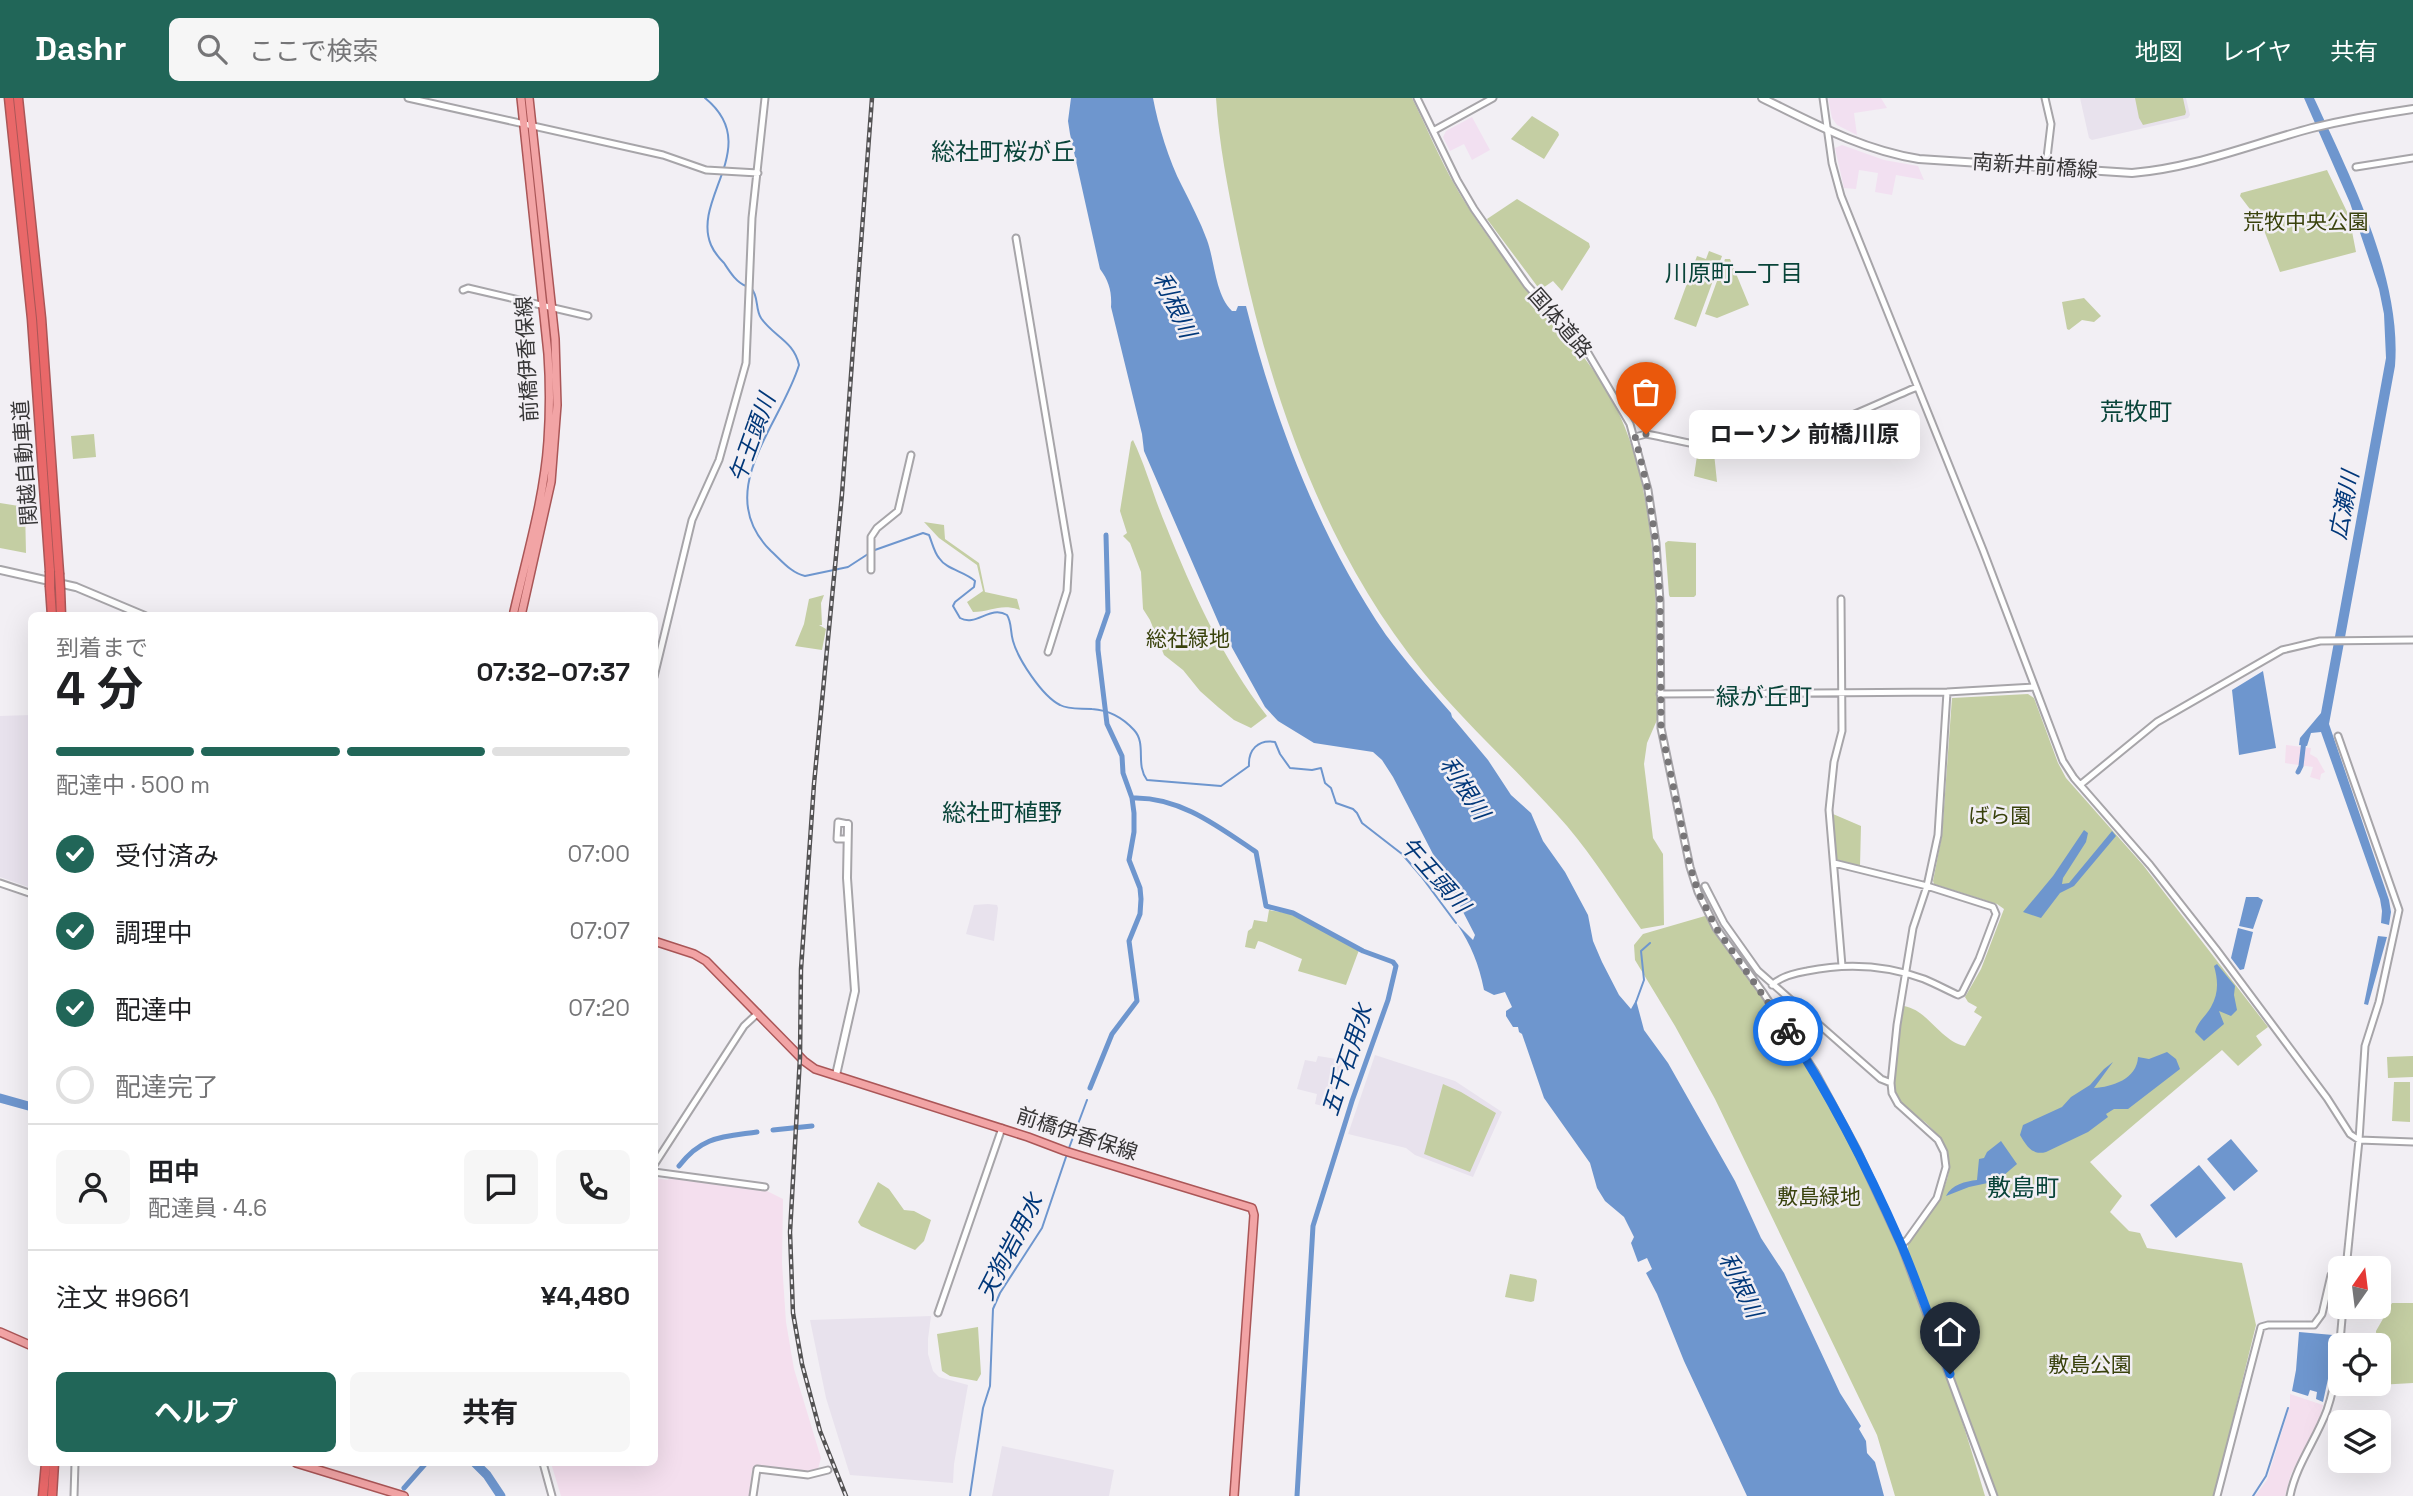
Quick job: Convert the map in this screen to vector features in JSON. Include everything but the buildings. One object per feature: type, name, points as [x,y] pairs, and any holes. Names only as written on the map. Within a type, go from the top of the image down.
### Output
[{"type":"highway","name":"関越自動車道","points":[[9,98],[32,319],[50,571],[60,612]]},
{"type":"highway","name":"関越自動車道","points":[[19,98],[41,318],[59,573],[52,612]]},
{"type":"highway","points":[[43,1496],[46,1466]]},
{"type":"highway","points":[[52,1496],[54,1466]]},
{"type":"main road","name":"前橋伊香保線","points":[[521,98],[558,376],[555,442],[544,518],[522,612]]},
{"type":"main road","name":"前橋伊香保線","points":[[514,612],[540,498],[548,441],[548,307],[529,98]]},
{"type":"main road","name":"南新井前橋線","points":[[1762,98],[1868,148],[1907,157],[2132,173],[2196,162],[2327,124],[2413,108]]},
{"type":"main road","points":[[0,570],[76,587],[135,612]]},
{"type":"main road","points":[[836,1075],[855,991],[847,878],[848,824]]},
{"type":"main road","name":"前橋伊香保線","points":[[658,942],[703,958],[809,1065],[1069,1152],[1249,1206],[1253,1210],[1234,1496]]},
{"type":"main road","points":[[0,1332],[28,1344]]},
{"type":"main road","points":[[306,1466],[403,1496]]},
{"type":"street","points":[[408,98],[663,155],[701,169],[758,173]]},
{"type":"street","points":[[658,660],[692,520],[719,460],[744,371],[748,348],[752,218],[765,98]]},
{"type":"street","name":"国体道路","points":[[1417,98],[1474,209],[1527,285],[1588,353],[1625,413],[1635,436],[1648,490],[1656,543],[1663,742],[1698,892],[1716,928],[1764,994],[1821,1083],[1857,1150],[1901,1245],[1994,1496]]},
{"type":"street","points":[[1433,131],[1493,98]]},
{"type":"street","points":[[1823,98],[1832,163],[1841,197],[1986,557],[2060,755],[2080,785],[2150,865],[2216,949],[2327,1098],[2350,1134],[2359,1140],[2413,1142]]},
{"type":"street","points":[[2045,98],[2051,124],[2046,166]]},
{"type":"street","points":[[2356,167],[2413,158]]},
{"type":"street","points":[[1016,238],[1069,555],[1067,591],[1048,652]]},
{"type":"street","points":[[463,290],[468,288],[588,316]]},
{"type":"street","points":[[1635,436],[1646,434],[1721,448],[1761,447],[1917,387]]},
{"type":"street","points":[[871,570],[870,547],[875,530],[898,511],[911,455]]},
{"type":"street","points":[[1841,599],[1842,726],[1829,805],[1842,966]]},
{"type":"street","points":[[2080,785],[2157,722],[2282,650],[2329,641],[2413,640]]},
{"type":"street","points":[[1660,694],[1947,692],[2035,687]]},
{"type":"street","points":[[1901,1245],[1937,1198],[1944,1179],[1946,1159],[1933,1134],[1896,1101],[1891,1083],[1914,922],[1927,886],[1938,835],[1947,692]]},
{"type":"street","points":[[1842,726],[1831,759],[1825,813],[1842,966]]},
{"type":"street","points":[[2338,736],[2399,910],[2379,1002],[2365,1046],[2347,1256]]},
{"type":"street","points":[[1772,985],[1796,973],[1842,966],[1871,967],[1905,974],[1960,994],[1979,959],[1996,914],[1993,907],[1927,886],[1834,863]]},
{"type":"street","points":[[0,883],[28,893]]},
{"type":"street","points":[[1705,886],[1724,923],[1758,971],[1881,1079],[1891,1083]]},
{"type":"street","points":[[658,1159],[744,1026],[758,1013]]},
{"type":"street","points":[[938,1313],[1002,1128]]},
{"type":"street","points":[[658,1173],[765,1187]]},
{"type":"street","points":[[2217,1496],[2261,1327],[2314,1325],[2322,1314],[2328,1288]]},
{"type":"street","points":[[2290,1496],[2295,1476],[2320,1427],[2330,1399],[2341,1320]]},
{"type":"street","points":[[74,1496],[75,1466]]},
{"type":"street","points":[[544,1466],[552,1496]]},
{"type":"street","points":[[753,1496],[757,1469],[808,1475],[828,1470]]},
{"type":"shaded area","points":[[1828,98],[1881,98],[1887,108],[1854,113],[1857,135],[1837,125],[1832,118]]},
{"type":"shaded area","points":[[2080,98],[2186,98],[2190,115],[2188,118],[2092,140],[2089,138]]},
{"type":"shaded area","points":[[1472,117],[1490,150],[1472,160],[1464,144],[1450,151],[1443,137],[1446,131]]},
{"type":"shaded area","points":[[1842,145],[1884,160],[1918,166],[1924,180],[1896,175],[1892,195],[1875,192],[1878,173],[1859,170],[1856,189],[1844,188],[1835,148]]},
{"type":"shaded area","points":[[28,715],[28,887],[0,877],[0,716]]},
{"type":"shaded area","points":[[2286,745],[2311,748],[2310,754],[2317,758],[2325,772],[2321,774],[2320,780],[2310,777],[2313,767],[2285,763]]},
{"type":"shaded area","points":[[974,905],[997,905],[998,908],[994,941],[966,934]]},
{"type":"shaded area","points":[[1375,1055],[1455,1081],[1502,1112],[1473,1177],[1415,1155],[1406,1148],[1348,1134]]},
{"type":"shaded area","points":[[1318,1056],[1343,1060],[1330,1108],[1315,1104],[1317,1094],[1297,1089],[1305,1060],[1316,1062]]},
{"type":"shaded area","points":[[670,1177],[765,1190],[783,1199],[782,1263],[786,1322],[794,1369],[821,1458],[818,1469],[809,1472],[755,1466],[752,1470],[749,1496],[561,1496],[552,1466],[658,1466],[658,1178],[668,1180]]},
{"type":"shaded area","points":[[931,1316],[928,1354],[933,1371],[939,1377],[968,1385],[953,1483],[850,1475],[826,1398],[810,1320]]},
{"type":"shaded area","points":[[2290,1394],[2323,1405],[2318,1423],[2291,1474],[2285,1496],[2255,1496],[2267,1480],[2290,1405]]},
{"type":"shaded area","points":[[1002,1446],[1114,1470],[1109,1496],[992,1496]]},
{"type":"green space","points":[[1216,98],[1412,98],[1445,167],[1470,210],[1528,290],[1585,358],[1609,395],[1633,450],[1643,487],[1654,565],[1657,720],[1647,743],[1644,764],[1653,838],[1663,854],[1664,925],[1641,929],[1567,826],[1423,672],[1387,624],[1356,573],[1328,520],[1304,464],[1265,350],[1230,200]]},
{"type":"green space","points":[[2135,98],[2183,98],[2186,112],[2185,115],[2143,125]]},
{"type":"green space","points":[[1532,116],[1559,135],[1544,159],[1511,139]]},
{"type":"green space","name":"荒牧中央公園","points":[[2327,170],[2349,216],[2356,252],[2280,272],[2262,225],[2240,196],[2241,193]]},
{"type":"green space","points":[[1517,199],[1589,243],[1590,247],[1562,291],[1553,281],[1540,290],[1487,219]]},
{"type":"green space","points":[[1709,251],[1722,256],[1696,327],[1674,319],[1697,256],[1706,259]]},
{"type":"green space","points":[[1725,259],[1730,259],[1749,305],[1717,318],[1705,314]]},
{"type":"green space","points":[[2084,298],[2101,316],[2094,322],[2082,320],[2067,329],[2062,302]]},
{"type":"green space","points":[[94,434],[96,457],[73,459],[71,436]]},
{"type":"green space","name":"総社緑地","points":[[1133,440],[1198,600],[1236,672],[1267,716],[1251,728],[1234,720],[1218,707],[1183,670],[1164,655],[1143,609],[1141,572],[1130,543],[1123,536],[1127,533],[1120,511]]},
{"type":"green space","points":[[1698,449],[1714,453],[1717,482],[1694,476]]},
{"type":"green space","points":[[0,503],[25,507],[26,553],[0,548]]},
{"type":"green space","points":[[924,522],[944,525],[945,539],[979,563],[985,592],[1017,599],[1020,610],[1001,608],[973,612],[967,602],[983,591],[977,565],[939,538]]},
{"type":"green space","points":[[1665,543],[1696,543],[1694,597],[1669,595]]},
{"type":"green space","points":[[824,595],[821,603],[822,625],[819,625],[826,629],[822,650],[795,646],[804,624],[809,599]]},
{"type":"green space","name":"敷島公園","points":[[2028,694],[2034,698],[2066,778],[2143,865],[2268,1027],[2256,1036],[2262,1045],[2238,1066],[2222,1050],[2090,1162],[2122,1196],[2110,1212],[2129,1231],[2140,1233],[2147,1248],[2242,1263],[2256,1325],[2214,1496],[1998,1496],[1908,1253],[1908,1244],[1938,1199],[1946,1184],[1949,1170],[1948,1155],[1940,1139],[1905,1106],[1896,1092],[1895,1062],[1904,1006],[1920,1013],[1948,1038],[1965,1046],[1982,1017],[1974,1012],[1977,1007],[1965,997],[1981,969],[2004,909],[1997,904],[1934,884],[1933,881],[1942,835],[1952,698]]},
{"type":"green space","points":[[1833,814],[1861,826],[1860,866],[1835,859]]},
{"type":"green space","points":[[1269,910],[1292,914],[1359,950],[1346,985],[1298,971],[1302,959],[1262,942],[1258,941],[1255,949],[1245,947],[1248,931],[1254,920],[1267,922]]},
{"type":"green space","name":"敷島緑地","points":[[1705,916],[1768,1005],[1812,1074],[1851,1144],[1916,1292],[1953,1394],[1985,1496],[1895,1496],[1877,1435],[1715,1099],[1635,960],[1634,945],[1643,934]]},
{"type":"green space","points":[[2413,1056],[2413,1077],[2388,1078],[2387,1057]]},
{"type":"green space","points":[[2394,1082],[2410,1082],[2410,1122],[2392,1121]]},
{"type":"green space","points":[[1443,1084],[1496,1113],[1470,1172],[1424,1154]]},
{"type":"green space","points":[[878,1182],[889,1189],[904,1210],[914,1211],[931,1220],[924,1241],[915,1250],[861,1226],[858,1222]]},
{"type":"green space","points":[[1510,1274],[1536,1279],[1534,1301],[1505,1297]]},
{"type":"green space","points":[[2413,1303],[2413,1383],[2391,1384],[2391,1333],[2376,1333],[2382,1320],[2391,1319],[2391,1305]]},
{"type":"green space","points":[[978,1327],[981,1374],[977,1381],[950,1376],[942,1371],[937,1334]]},
{"type":"water","name":"利根川","points":[[1071,98],[1153,98],[1173,166],[1207,240],[1222,296],[1232,311],[1236,311],[1238,306],[1246,306],[1285,435],[1340,558],[1386,635],[1488,760],[1511,795],[1531,813],[1543,841],[1565,872],[1588,915],[1593,941],[1619,995],[1631,1009],[1636,1000],[1644,1030],[1668,1063],[1735,1181],[1761,1238],[1784,1273],[1840,1393],[1861,1426],[1859,1429],[1866,1441],[1867,1453],[1875,1462],[1884,1496],[1747,1496],[1646,1273],[1652,1269],[1647,1258],[1638,1262],[1631,1243],[1634,1237],[1624,1217],[1605,1201],[1597,1188],[1590,1163],[1544,1098],[1522,1034],[1506,1016],[1506,1011],[1512,1007],[1505,992],[1494,995],[1484,990],[1474,955],[1457,924],[1473,940],[1475,935],[1393,777],[1373,752],[1314,743],[1278,721],[1265,707],[1220,626],[1144,451],[1111,307],[1109,287],[1100,269],[1070,134],[1068,121]]},
{"type":"water","points":[[2304,98],[2314,98],[2371,228],[2382,263],[2395,332],[2395,366],[2329,724],[2389,900],[2389,925],[2381,923],[2380,899],[2321,732],[2311,733],[2307,746],[2299,745],[2300,738],[2321,713],[2386,358],[2384,314],[2379,289],[2350,203]]},
{"type":"water","points":[[2263,671],[2276,748],[2239,755],[2232,690]]},
{"type":"water","points":[[2084,830],[2088,833],[2086,842],[2063,878],[2062,884],[2069,883],[2112,831],[2116,836],[2074,886],[2060,893],[2041,918],[2023,912],[2053,876]]},
{"type":"water","points":[[2246,897],[2263,900],[2253,929],[2239,926]]},
{"type":"water","points":[[2238,928],[2253,932],[2244,969],[2240,970],[2231,958]]},
{"type":"water","points":[[2378,936],[2387,937],[2368,1005],[2364,1004]]},
{"type":"water","points":[[2217,964],[2235,986],[2237,1010],[2231,1016],[2219,1011],[2224,1024],[2204,1041],[2195,1032],[2217,992],[2214,966]]},
{"type":"water","points":[[2167,1052],[2176,1059],[2180,1069],[2128,1109],[2114,1109],[2106,1114],[2108,1117],[2088,1132],[2041,1153],[2030,1149],[2020,1135],[2023,1125],[2062,1107],[2113,1062],[2094,1088],[2116,1084],[2128,1076],[2137,1065],[2138,1057],[2149,1059]]},
{"type":"water","points":[[2231,1139],[2258,1171],[2234,1191],[2207,1159]]},
{"type":"water","points":[[2001,1141],[2017,1164],[1997,1181],[1969,1187],[1946,1196],[1955,1186],[1977,1180],[1979,1159],[1984,1158],[1987,1152]]},
{"type":"water","points":[[2199,1165],[2226,1198],[2176,1238],[2150,1205]]},
{"type":"water","points":[[2299,1332],[2328,1335],[2328,1379],[2323,1402],[2316,1399],[2317,1392],[2310,1390],[2308,1396],[2292,1391]]},
{"type":"waterway","name":"午王頭川","points":[[705,98],[721,116],[728,135],[728,153],[707,227],[711,245],[717,255],[739,282],[746,286]]},
{"type":"waterway","name":"午王頭川","points":[[751,288],[761,318],[793,350],[799,365],[756,458],[749,482],[748,505],[754,529],[782,562],[805,576],[848,567],[868,554]]},
{"type":"waterway","name":"午王頭川","points":[[872,551],[923,533],[929,535],[942,562],[975,581],[974,587],[953,606],[960,618],[972,620],[995,613],[1007,615],[1020,657],[1046,694],[1067,708],[1109,713],[1134,730],[1140,741],[1142,767],[1147,780],[1221,786],[1249,766],[1252,751],[1264,742],[1275,742],[1290,768],[1321,768],[1325,783],[1331,788],[1336,803],[1353,809],[1362,823],[1402,854],[1456,923]]},
{"type":"waterway","points":[[1090,1088],[1112,1034],[1137,1001],[1129,941],[1140,914],[1141,899],[1140,888],[1129,860],[1134,832],[1132,798],[1123,773],[1122,756],[1107,724],[1098,650],[1098,641],[1108,612],[1106,535]]},
{"type":"waterway","points":[[2298,772],[2304,740]]},
{"type":"waterway","name":"五千石用水","points":[[1132,798],[1166,802],[1198,815],[1228,833],[1256,852],[1266,906],[1293,913],[1363,951],[1393,962],[1396,966],[1388,1000],[1352,1101],[1313,1226],[1297,1496]]},
{"type":"waterway","points":[[1636,1002],[1644,980],[1641,951],[1650,943]]},
{"type":"waterway","points":[[0,1098],[28,1106]]},
{"type":"waterway","name":"天狗岩用水","points":[[1069,1148],[1087,1100]]},
{"type":"waterway","points":[[773,1130],[812,1126]]},
{"type":"waterway","points":[[679,1166],[705,1143],[723,1137],[757,1132]]},
{"type":"waterway","name":"天狗岩用水","points":[[970,1496],[983,1408],[990,1386],[993,1309],[1000,1293],[1042,1228],[1067,1154]]},
{"type":"waterway","points":[[2253,1496],[2266,1476],[2288,1408]]},
{"type":"waterway","points":[[404,1488],[423,1466]]},
{"type":"waterway","points":[[478,1466],[501,1496]]},
{"type":"railway","points":[[846,1496],[820,1431],[802,1364],[793,1313],[790,1232],[800,1057],[801,969],[814,784],[842,494],[872,98]]},
{"type":"way so far","points":[[1646,434],[1635,436],[1648,490],[1656,543],[1660,601],[1661,728],[1690,866],[1698,892],[1716,928],[1788,1031]]},
{"type":"place","name":"ローソン 前橋川原","points":[[1646,434]]},
{"type":"district","name":"総社町桜が丘","points":[[1003,152]]},
{"type":"district","name":"川原町一丁目","points":[[1734,273]]},
{"type":"district","name":"荒牧町","points":[[2136,412]]},
{"type":"district","name":"緑が丘町","points":[[1764,697]]},
{"type":"district","name":"総社町植野","points":[[1002,813]]},
{"type":"district","name":"敷島町","points":[[2023,1188]]},
{"type":"route","points":[[1788,1031],[1815,1072],[1857,1150],[1901,1245],[1950,1374]]},
{"type":"water label","name":"広瀬川","points":[[2344,505]]},
{"type":"park label","name":"ばら園","points":[[2000,816]]}]
